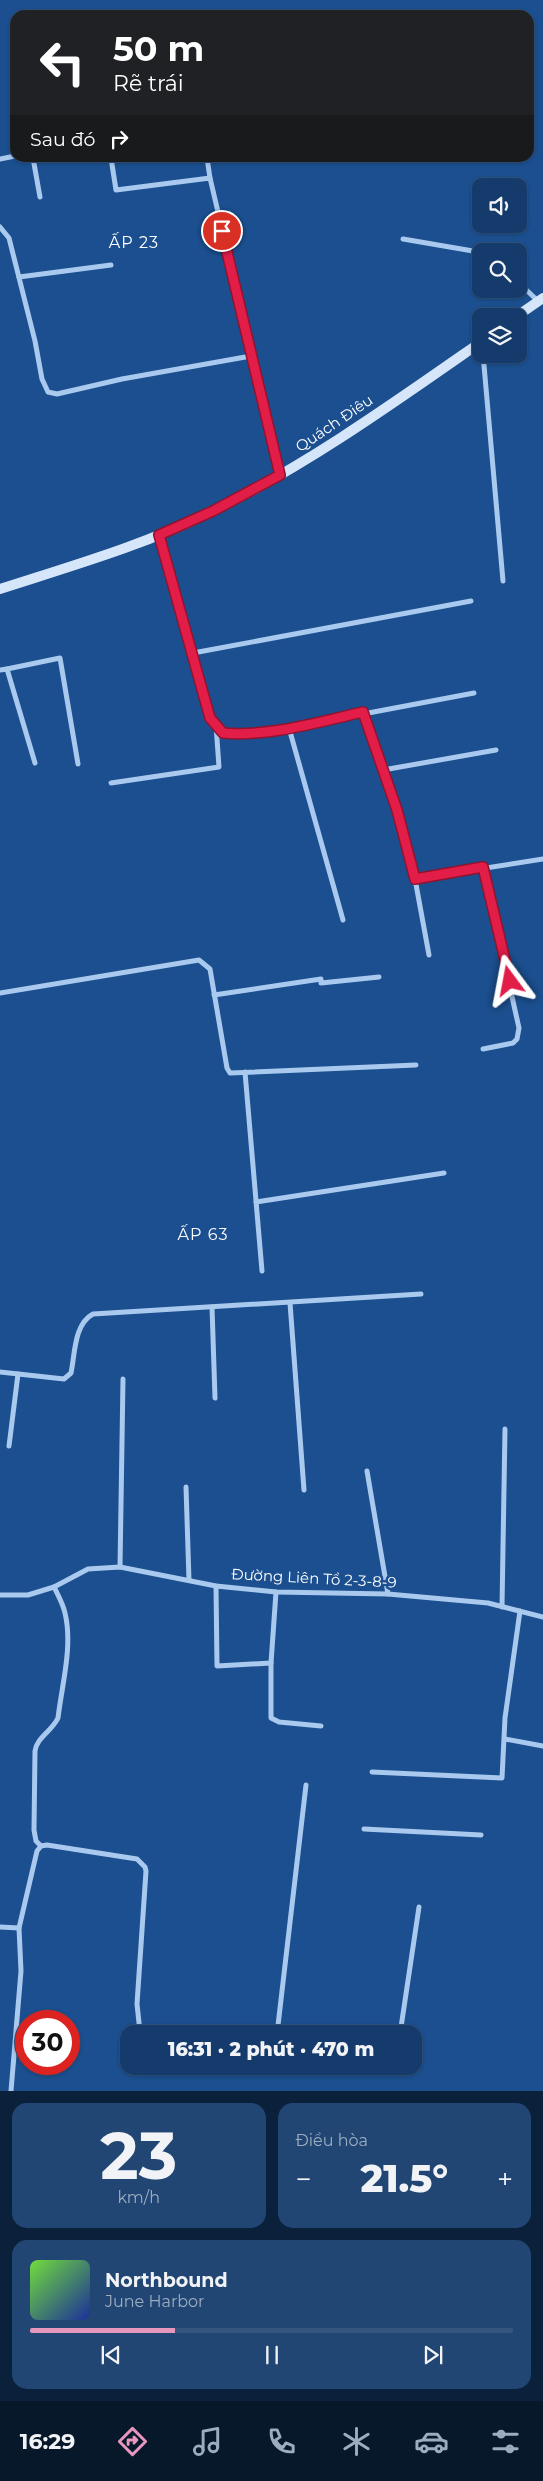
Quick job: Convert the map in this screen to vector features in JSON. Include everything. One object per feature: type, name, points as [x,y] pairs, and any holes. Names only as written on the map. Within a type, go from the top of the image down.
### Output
[{"type":"main road","points":[[527,309],[541,300]]},
{"type":"main road","name":"Quách Điêu","points":[[0,589],[159,535],[213,511],[301,464],[472,348]]},
{"type":"street","points":[[34,162],[40,197]]},
{"type":"street","points":[[112,162],[116,190],[210,178]]},
{"type":"street","points":[[208,162],[280,475]]},
{"type":"street","points":[[0,227],[10,238],[35,340],[42,378],[48,392],[53,394],[122,379],[251,356]]},
{"type":"street","points":[[403,239],[472,251]]},
{"type":"street","points":[[19,277],[111,265]]},
{"type":"street","points":[[527,289],[541,300]]},
{"type":"street","points":[[484,363],[503,581]]},
{"type":"street","points":[[159,535],[210,718],[223,733],[235,734],[289,728],[363,712],[474,693]]},
{"type":"street","points":[[193,652],[471,601]]},
{"type":"street","points":[[0,670],[60,658],[78,764]]},
{"type":"street","points":[[7,669],[36,763]]},
{"type":"street","points":[[363,712],[397,810],[415,879],[428,955]]},
{"type":"street","points":[[112,783],[219,767],[216,724]]},
{"type":"street","points":[[289,728],[343,920]]},
{"type":"street","points":[[383,770],[496,750]]},
{"type":"street","points":[[415,879],[543,859]]},
{"type":"street","points":[[483,867],[519,1028],[517,1039],[513,1043],[483,1049]]},
{"type":"street","points":[[0,993],[199,960],[210,969],[228,1070],[232,1074],[416,1065]]},
{"type":"street","points":[[214,995],[321,979],[321,984],[379,977]]},
{"type":"street","points":[[245,1072],[262,1272]]},
{"type":"street","points":[[256,1202],[444,1173]]},
{"type":"street","points":[[0,1372],[64,1379],[72,1374],[79,1331],[84,1318],[93,1314],[421,1294]]},
{"type":"street","points":[[290,1303],[304,1490]]},
{"type":"street","points":[[212,1307],[215,1398]]},
{"type":"street","points":[[9,1446],[18,1374]]},
{"type":"street","points":[[120,1567],[123,1379]]},
{"type":"street","points":[[502,1606],[505,1428]]},
{"type":"street","points":[[367,1471],[388,1594]]},
{"type":"street","points":[[186,1486],[189,1580]]},
{"type":"street","name":"Đường Liên Tổ 2-3-8-9","points":[[0,1595],[28,1595],[54,1587],[88,1569],[120,1567],[216,1586],[276,1592],[388,1594],[488,1603],[543,1617]]},
{"type":"street","points":[[216,1586],[217,1666],[271,1663]]},
{"type":"street","points":[[41,1846],[36,1841],[34,1830],[34,1751],[38,1741],[58,1718],[67,1652],[68,1629],[65,1611],[54,1587]]},
{"type":"street","points":[[276,1592],[271,1663],[271,1718],[279,1722],[321,1726]]},
{"type":"street","points":[[372,1772],[502,1778],[505,1718],[520,1611]]},
{"type":"street","points":[[505,1739],[543,1746]]},
{"type":"street","points":[[278,2025],[306,1785]]},
{"type":"street","points":[[364,1829],[481,1836]]},
{"type":"street","points":[[11,2091],[21,1971],[19,1928],[37,1852],[41,1846],[47,1845],[137,1859],[145,1867],[137,2004],[139,2025]]},
{"type":"street","points":[[401,2025],[419,1907]]},
{"type":"street","points":[[0,1927],[19,1928]]},
{"type":"district","name":"ẤP 23","points":[[134,242]]},
{"type":"district","name":"ẤP 63","points":[[203,1234]]},
{"type":"route","points":[[222,231],[280,475],[213,511],[159,535],[210,718],[223,733],[235,734],[289,728],[363,712],[397,810],[415,879],[483,867],[510,981]]}]
